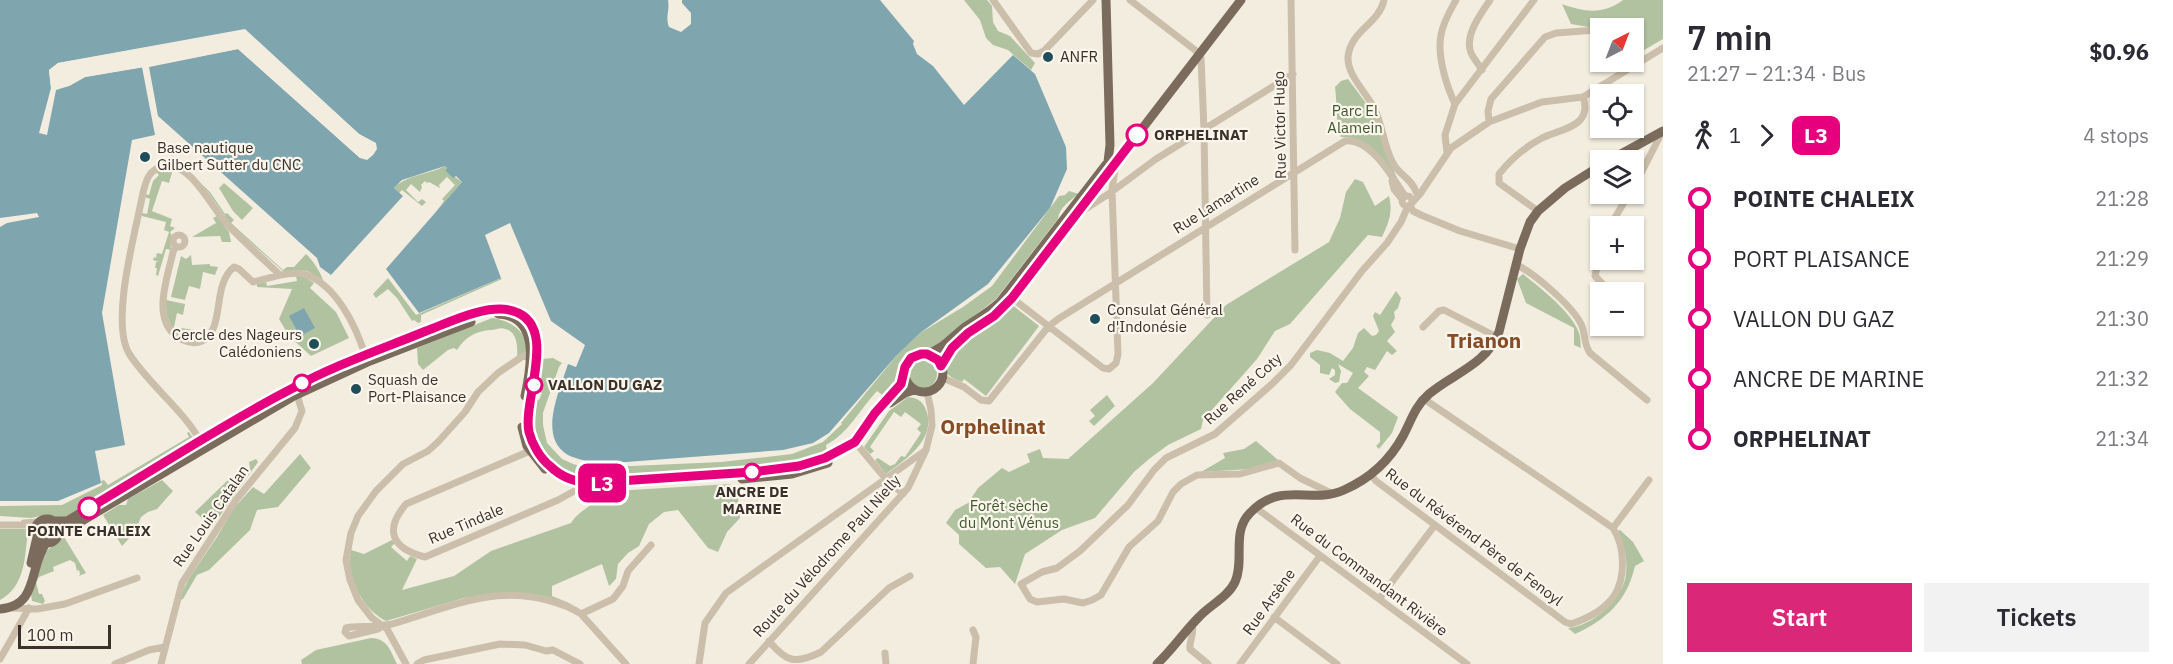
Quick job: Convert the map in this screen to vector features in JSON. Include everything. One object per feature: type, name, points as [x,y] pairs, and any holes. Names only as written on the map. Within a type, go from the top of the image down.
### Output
[{"type":"main road","points":[[47,542],[53,541],[58,535],[178,464],[205,443],[293,387],[489,315],[510,316],[530,333],[535,380],[528,411],[529,433],[535,448],[545,462],[563,476],[579,482],[599,483],[752,472],[807,464],[834,455],[854,444],[875,413],[901,384],[905,367],[911,358],[939,350],[1000,302],[1112,162],[1130,143],[1240,0]]},
{"type":"main road","points":[[941,366],[952,348],[968,333],[994,316],[1012,298],[1112,162],[1104,1]]},
{"type":"main road","points":[[1110,129],[1119,143],[1124,145],[1130,143]]},
{"type":"main road","points":[[1628,150],[1663,131]]},
{"type":"main road","points":[[1156,664],[1233,586],[1238,568],[1239,537],[1245,519],[1256,508],[1269,499],[1286,494],[1333,494],[1353,486],[1384,462],[1424,399],[1480,360],[1497,337],[1520,249],[1530,222],[1538,211],[1565,188],[1590,172]]},
{"type":"main road","points":[[15,606],[24,588],[37,529],[48,519],[67,521],[205,443],[297,395],[365,355],[485,310],[500,308],[519,313],[532,326],[536,339],[522,420],[524,436],[539,464],[552,475],[577,488],[792,474],[836,460],[834,458],[845,452],[871,429],[880,414],[894,399],[914,390]]},
{"type":"main road","points":[[904,373],[907,383],[914,390],[927,393],[937,387],[943,378],[941,366],[938,360],[927,354]]},
{"type":"main road","points":[[792,474],[807,464]]},
{"type":"main road","points":[[54,521],[58,527],[58,535]]},
{"type":"main road","points":[[37,529],[47,542]]},
{"type":"main road","points":[[15,606],[27,594],[47,542]]},
{"type":"street","points":[[993,0],[1031,53],[1038,54],[1044,51],[1093,0]]},
{"type":"street","points":[[1130,0],[1199,54],[1202,62],[1207,315]]},
{"type":"street","name":"Rue Victor Hugo","points":[[1292,0],[1295,250]]},
{"type":"street","points":[[1384,0],[1383,8],[1374,20],[1352,41],[1348,63],[1375,110],[1390,158],[1397,170],[1414,187],[1411,198]]},
{"type":"street","points":[[1455,104],[1450,94],[1441,58],[1440,36],[1445,20],[1456,0]]},
{"type":"street","points":[[1482,70],[1471,52],[1470,39],[1475,25],[1490,0]]},
{"type":"street","points":[[1448,152],[1446,135],[1455,104],[1534,0]]},
{"type":"street","points":[[1489,122],[1488,111],[1491,99],[1545,37],[1556,33],[1590,30]]},
{"type":"street","points":[[1411,198],[1430,180],[1448,152],[1457,143],[1489,122],[1542,102],[1583,97],[1663,48]]},
{"type":"street","points":[[1075,215],[1156,159],[1293,74]]},
{"type":"street","points":[[1538,211],[1499,183],[1499,174],[1513,157],[1542,138],[1580,120],[1586,109],[1583,97]]},
{"type":"street","points":[[1644,168],[1663,131]]},
{"type":"street","name":"Rue Lamartine","points":[[943,378],[964,387],[981,400],[989,401],[1048,327],[1058,319],[1295,170],[1349,140],[1359,143],[1372,152],[1411,198]]},
{"type":"street","points":[[1012,298],[1103,368],[1109,369],[1116,363],[1118,354],[1114,284],[1112,162]]},
{"type":"street","points":[[205,443],[129,354],[124,340],[122,302],[146,179],[157,168],[167,165],[185,172],[224,221],[280,275]]},
{"type":"street","points":[[1404,177],[1412,181],[1430,180]]},
{"type":"street","points":[[1412,181],[1411,198],[1416,213]]},
{"type":"street","name":"Rue René Coty","points":[[1333,494],[1300,478],[1279,463],[1240,474],[1197,475],[1181,484],[1173,492],[1158,521],[1129,547],[1101,595],[1083,603],[1064,599],[1037,602],[1030,599],[1021,584],[1042,572],[1058,568],[1080,551],[1128,505],[1166,458],[1215,434],[1272,384],[1314,337],[1362,271],[1387,243],[1400,223],[1411,198]]},
{"type":"street","points":[[1400,223],[1410,214],[1416,213],[1460,231],[1520,249]]},
{"type":"street","points":[[176,246],[165,288],[163,310],[169,328],[178,338],[189,342],[201,342],[210,334],[214,326],[223,281],[234,267],[253,282],[280,275],[304,274],[318,282],[344,307],[365,355],[370,358],[392,350],[396,351]]},
{"type":"street","points":[[1516,265],[1544,284],[1572,312],[1581,325],[1584,343],[1590,353],[1647,400]]},
{"type":"street","points":[[1422,327],[1439,311],[1444,310],[1497,337]]},
{"type":"street","points":[[406,664],[384,625],[370,616],[358,600],[350,580],[346,560],[347,548],[358,516],[376,491],[403,464],[428,451],[447,433],[478,392],[498,373],[520,357],[534,358]]},
{"type":"street","points":[[258,408],[291,392],[297,395]]},
{"type":"street","name":"Route du Vélodrome Paul Nielly","points":[[748,664],[903,494],[912,481],[926,450],[933,426],[932,410],[927,393]]},
{"type":"street","name":"Rue Louis Catalan","points":[[161,664],[182,583],[236,500],[295,428],[302,411],[297,395]]},
{"type":"street","points":[[1424,399],[1613,528],[1650,480]]},
{"type":"street","points":[[529,433],[530,451],[540,462],[545,462]]},
{"type":"street","points":[[854,444],[903,494]]},
{"type":"street","points":[[699,664],[705,623],[726,593],[926,450]]},
{"type":"street","name":"Rue Tindale","points":[[530,451],[406,504],[396,517],[394,525],[397,542],[410,553],[425,557],[558,500],[577,488]]},
{"type":"street","name":"Rue du Révérend Père de Fenoyl","points":[[1370,474],[1376,481],[1565,622],[1571,624],[1598,611],[1613,597],[1618,588],[1623,561],[1618,536],[1613,528]]},
{"type":"street","points":[[563,476],[566,481],[576,485],[577,488],[580,485],[596,486],[599,483]]},
{"type":"street","name":"Rue du Commandant Rivière","points":[[1256,508],[1467,664]]},
{"type":"street","points":[[0,525],[32,521],[37,529]]},
{"type":"street","points":[[1379,599],[1436,525]]},
{"type":"street","points":[[581,614],[613,599],[623,586],[628,571],[651,544]]},
{"type":"street","name":"Rue Arsène","points":[[1240,664],[1320,556]]},
{"type":"street","points":[[769,641],[783,656],[792,661],[810,657],[820,652],[889,588],[910,576]]},
{"type":"street","points":[[0,659],[15,606],[65,604],[137,578]]},
{"type":"street","points":[[384,625],[378,630],[349,636],[345,632],[346,628],[384,625],[445,606],[496,596],[537,598],[566,606],[581,614],[626,664]]},
{"type":"street","points":[[1274,617],[1337,664]]},
{"type":"street","points":[[1192,625],[1190,649],[1208,664]]},
{"type":"street","points":[[973,630],[976,637],[974,664]]},
{"type":"street","points":[[417,664],[424,660],[500,644],[525,645],[546,651],[553,650],[580,664]]},
{"type":"street","points":[[115,664],[149,650],[165,647]]},
{"type":"street","points":[[885,653],[886,664]]},
{"type":"street","points":[[1449,664],[1455,656]]},
{"type":"green space","points":[[964,0],[987,0],[992,6],[993,22],[998,31],[1010,36],[1035,63],[1031,70],[1008,50],[993,45],[986,38],[980,20]]},
{"type":"green space","points":[[1623,0],[1663,0],[1663,39],[1644,50],[1644,18],[1590,18],[1590,27],[1571,24],[1562,4],[1593,11],[1616,5]]},
{"type":"green space","name":"Parc El Alamein","points":[[1348,79],[1374,114],[1387,155],[1400,185],[1383,159],[1370,146],[1352,138],[1341,137],[1339,133],[1335,87],[1341,81]]},
{"type":"green space","points":[[162,146],[210,192],[225,214],[227,213],[234,220],[231,223],[283,270],[287,267],[294,267],[306,254],[316,266],[323,280],[307,271],[284,272],[231,225],[208,192]]},
{"type":"green space","points":[[445,166],[447,168],[445,170],[462,182],[435,213],[444,201],[442,199],[455,185],[447,177],[439,185],[440,188],[425,181],[421,185],[420,192],[411,184],[406,190],[418,202],[422,199],[426,202],[422,206],[402,190],[399,193],[394,188],[405,180]]},
{"type":"green space","points":[[163,168],[173,169],[169,183],[162,181],[152,211],[172,219],[170,226],[175,228],[170,232],[171,250],[166,249],[158,276],[156,275],[157,268],[155,268],[156,262],[159,262],[153,260],[157,253],[162,254],[169,232],[164,230],[166,222],[142,216],[142,213],[147,214],[150,199],[145,197],[145,194],[149,195],[153,181],[159,175],[155,171]]},
{"type":"green space","name":"Forêt sèche du Mont Vénus","points":[[1355,179],[1363,182],[1375,206],[1389,196],[1390,217],[1382,237],[1368,235],[1290,324],[1275,331],[1257,359],[1203,420],[1201,429],[1168,445],[1149,459],[1134,472],[1095,518],[1062,530],[1025,554],[1015,584],[1000,567],[986,568],[959,544],[959,535],[946,523],[955,510],[968,503],[978,488],[1002,468],[1009,472],[1030,462],[1027,454],[1040,449],[1043,458],[1068,459],[1153,383],[1226,305],[1329,242],[1340,218],[1346,192]]},
{"type":"green space","points":[[224,183],[253,208],[242,220],[233,211],[219,188]]},
{"type":"green space","points":[[1069,191],[1079,194],[1063,208],[1058,219],[996,299],[930,350],[915,351],[907,355],[898,369],[896,381],[885,397],[877,391],[848,427],[826,445],[827,452],[819,456],[803,461],[760,467],[755,464],[744,466],[741,469],[592,480],[561,470],[545,457],[539,448],[532,427],[534,399],[539,400],[542,393],[538,391],[542,359],[553,358],[562,363],[543,413],[543,425],[547,443],[562,459],[573,464],[587,468],[721,462],[792,454],[823,442],[842,424],[897,355],[920,333],[992,286],[1059,196]]},
{"type":"green space","points":[[217,216],[229,232],[231,242],[222,242],[220,236],[192,237],[216,223],[213,218]]},
{"type":"green space","points":[[191,255],[192,265],[210,264],[210,266],[218,267],[215,275],[203,272],[200,289],[189,286],[185,300],[171,297],[181,256],[186,259]]},
{"type":"green space","points":[[1523,274],[1555,301],[1569,317],[1579,333],[1581,348],[1574,345],[1574,328],[1526,303],[1517,279]]},
{"type":"green space","points":[[296,276],[303,276],[314,283],[310,288],[336,312],[349,338],[311,356],[289,336],[279,319],[292,289],[257,287],[257,284],[266,282],[267,286],[297,281]]},
{"type":"green space","points":[[388,278],[416,315],[502,279],[421,315],[421,322],[418,323],[412,321],[388,289],[376,298],[373,294]]},
{"type":"green space","points":[[1396,291],[1401,298],[1391,325],[1395,332],[1387,341],[1397,351],[1392,355],[1387,351],[1375,370],[1367,367],[1364,372],[1369,376],[1358,388],[1398,417],[1392,433],[1379,449],[1376,446],[1380,442],[1380,432],[1350,409],[1335,392],[1342,383],[1347,383],[1353,373],[1338,364],[1341,371],[1339,382],[1335,383],[1329,379],[1335,375],[1335,370],[1332,368],[1329,375],[1320,373],[1320,365],[1310,357],[1310,353],[1317,350],[1330,353],[1343,361],[1353,348],[1358,333],[1364,328],[1372,336],[1376,335],[1379,331],[1373,316],[1375,312],[1380,315]]},
{"type":"green space","points":[[166,300],[185,304],[183,315],[177,313],[174,327],[208,332],[192,337],[178,333],[170,324]]},
{"type":"green space","points":[[1011,304],[1039,326],[986,396],[964,379],[962,382],[949,375],[946,371],[947,364],[961,345]]},
{"type":"green space","points":[[492,318],[505,321],[521,332],[528,351],[517,357],[517,344],[514,336],[509,330],[500,328],[471,336],[457,350],[454,348],[448,350],[423,370],[418,364],[417,348]]},
{"type":"green space","points":[[923,360],[933,364],[937,374],[933,384],[923,388],[913,384],[909,374],[913,364]]},
{"type":"green space","points":[[1107,395],[1115,406],[1094,426],[1089,421],[1095,416],[1090,410]]},
{"type":"green space","points":[[908,397],[919,400],[923,404],[928,420],[927,430],[918,447],[886,474],[875,460],[878,458],[890,466],[895,464],[901,456],[905,457],[921,433],[917,429],[921,424],[905,412],[901,417],[894,412],[870,447],[874,451],[870,454],[864,447],[889,411]]},
{"type":"green space","points":[[189,432],[193,438],[86,503],[81,510],[66,519],[46,515],[31,518],[0,516],[0,506],[62,505],[102,485],[101,481],[104,480],[108,485],[189,437],[187,433]]},
{"type":"green space","points":[[1256,441],[1278,460],[1250,469],[1201,472],[1225,458],[1223,453],[1244,449]]},
{"type":"green space","points":[[300,454],[311,468],[278,507],[257,510],[250,530],[209,570],[197,575],[183,599],[179,600],[188,580],[234,508],[253,487],[264,494]]},
{"type":"green space","points":[[256,459],[258,462],[212,527],[195,512],[228,480],[232,483],[250,468],[249,462]]},
{"type":"green space","points":[[162,480],[173,491],[157,509],[141,517],[135,532],[122,546],[103,515],[119,505],[126,505],[128,499]]},
{"type":"green space","points":[[730,484],[738,498],[740,518],[727,532],[718,552],[708,548],[678,510],[664,512],[649,524],[639,546],[628,553],[618,564],[616,579],[609,586],[602,564],[552,586],[552,596],[574,605],[539,595],[495,594],[464,598],[386,621],[370,609],[353,581],[351,550],[364,554],[392,540],[395,543],[391,547],[407,561],[410,556],[417,559],[402,590],[454,576],[491,551],[571,523],[596,500],[593,494],[598,492]]},
{"type":"green space","points":[[0,529],[28,529],[23,569],[15,587],[0,600]]},
{"type":"green space","points":[[1620,530],[1633,542],[1644,561],[1635,566],[1627,589],[1614,607],[1597,622],[1575,634],[1568,628],[1597,616],[1614,601],[1620,592],[1626,573],[1626,562],[1618,531]]},
{"type":"green space","points":[[64,537],[86,573],[79,576],[79,570],[77,571],[75,563],[70,560],[53,567],[54,571],[39,577],[36,582],[39,594],[42,594],[45,601],[43,604],[32,601],[31,594],[45,552]]},
{"type":"green space","points":[[371,638],[385,643],[397,664],[302,664],[301,660],[316,650]]},
{"type":"water","points":[[0,0],[668,0],[669,27],[681,32],[691,24],[691,13],[682,0],[880,0],[914,41],[917,54],[933,66],[964,105],[1013,55],[1035,74],[1066,147],[1067,169],[1050,208],[988,284],[920,333],[896,356],[829,433],[813,443],[783,450],[600,464],[568,455],[559,447],[554,437],[553,412],[560,387],[568,364],[576,367],[585,345],[551,321],[510,223],[485,235],[501,278],[419,313],[386,269],[462,182],[456,176],[453,178],[445,170],[447,168],[445,166],[402,180],[394,188],[403,196],[331,275],[320,267],[317,258],[158,116],[149,67],[238,49],[360,158],[373,155],[375,143],[359,134],[245,30],[58,63],[49,70],[51,88],[69,86],[85,77],[142,67],[155,135],[132,140],[102,313],[125,445],[95,451],[101,483],[58,501],[0,501],[0,227],[7,223],[39,217],[37,213],[0,218]]},
{"type":"water","points":[[304,308],[315,328],[300,336],[289,316]]},
{"type":"pier","points":[[245,29],[359,134],[376,143],[377,149],[373,155],[367,160],[360,158],[238,49],[146,67],[149,64],[239,46],[361,155],[367,156],[371,153],[373,145],[357,137],[244,33],[60,66],[52,72],[52,85],[68,83],[84,74],[142,65],[145,67],[85,77],[56,90],[47,135],[39,133],[51,88],[49,70],[58,63]]},
{"type":"bus line","name":"L3","points":[[89,508],[293,387],[365,355],[444,324],[485,310],[500,308],[519,313],[532,326],[536,339],[537,359],[528,411],[529,433],[535,448],[545,462],[556,472],[569,479],[590,483],[677,479],[799,466],[834,455],[855,442],[875,413],[894,393],[901,384],[905,367],[911,358],[927,354],[938,360],[941,366],[952,348],[968,333],[994,316],[1012,298],[1137,135]]},
{"type":"place","name":"ANFR","points":[[1048,57]]},
{"type":"place","name":"ORPHELINAT","points":[[1137,135]]},
{"type":"place","name":"Base nautique Gilbert Sutter du CNC","points":[[145,157]]},
{"type":"place","name":"Consulat Général d'Indonésie","points":[[1095,319]]},
{"type":"place","name":"Cercle des Nageurs Calédoniens","points":[[314,344]]},
{"type":"place","name":"VALLON DU GAZ","points":[[534,385]]},
{"type":"place","name":"Squash de Port-Plaisance","points":[[356,389]]},
{"type":"place","name":"ANCRE DE MARINE","points":[[752,472]]},
{"type":"place","name":"POINTE CHALEIX","points":[[89,508]]},
{"type":"district","name":"Trianon","points":[[1484,341]]},
{"type":"district","name":"Orphelinat","points":[[993,427]]}]
